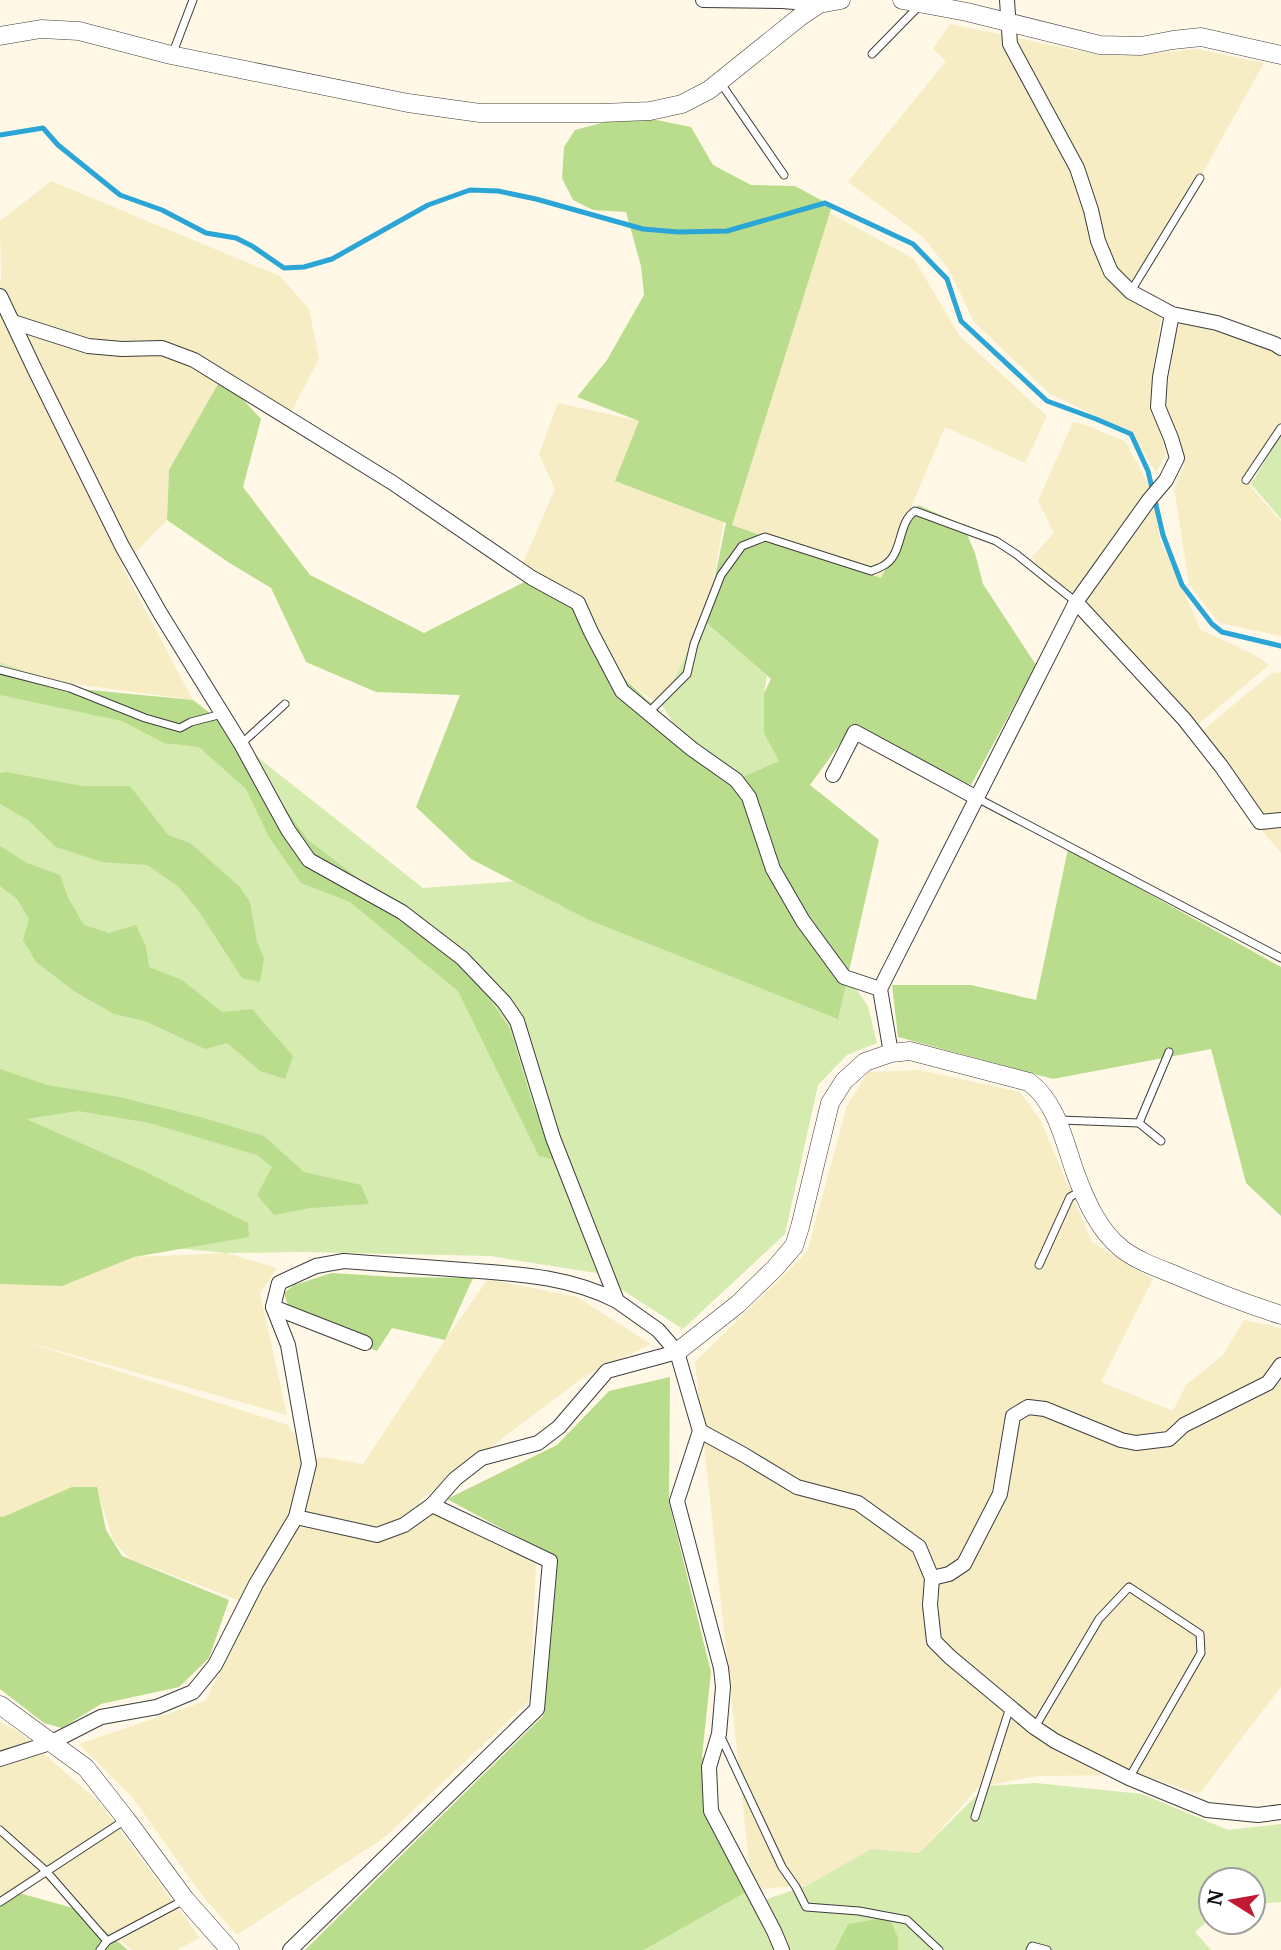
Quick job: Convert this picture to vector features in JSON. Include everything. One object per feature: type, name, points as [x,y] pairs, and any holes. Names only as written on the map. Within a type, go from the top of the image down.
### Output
[{"type":"street","points":[[703,0],[819,4],[841,0]]},
{"type":"street","points":[[902,0],[967,12],[1100,45],[1141,46],[1201,37],[1281,55]]},
{"type":"street","points":[[1007,0],[1010,44],[1077,168],[1098,241],[1111,271],[1131,292],[1172,314],[1217,323],[1281,348]]},
{"type":"street","points":[[0,36],[41,29],[79,32],[171,55],[408,103],[480,113],[650,111],[682,104],[709,90],[800,16],[819,4]]},
{"type":"street","points":[[0,296],[122,546],[241,744],[288,830],[309,860],[402,912],[462,958],[504,1002],[517,1021],[553,1138],[617,1301]]},
{"type":"street","points":[[891,1053],[880,989],[1076,602],[1166,480],[1177,458],[1158,407],[1160,377],[1172,314]]},
{"type":"street","points":[[13,322],[88,346],[162,348],[194,360],[393,483],[531,578],[578,603],[622,691],[692,749],[736,780],[749,797],[773,869],[803,921],[844,977],[880,989]]},
{"type":"street","points":[[1076,602],[1184,719],[1221,766],[1259,822],[1281,820]]},
{"type":"street","points":[[833,775],[855,732],[977,798]]},
{"type":"street","points":[[296,1517],[377,1535],[404,1525],[432,1505],[455,1479],[482,1458],[538,1443],[559,1427],[607,1371],[677,1352],[738,1304],[794,1246],[830,1102],[844,1081],[865,1062],[891,1053],[910,1051],[1029,1083],[1041,1091],[1050,1104],[1082,1190],[1104,1230],[1122,1249],[1143,1262],[1281,1315]]},
{"type":"street","points":[[0,1759],[50,1742],[101,1717],[157,1707],[193,1692],[215,1665],[256,1584],[296,1517],[309,1464],[288,1345],[273,1307],[279,1283],[316,1266],[344,1261],[525,1274],[572,1283],[596,1290],[617,1301],[658,1330],[677,1352],[700,1431],[677,1501],[721,1668],[723,1687],[719,1734],[709,1767],[711,1811],[782,1950]]},
{"type":"street","points":[[273,1307],[365,1343]]},
{"type":"street","points":[[932,1578],[949,1574],[964,1563],[1000,1494],[1013,1416],[1028,1407],[1045,1409],[1121,1440],[1136,1443],[1169,1439],[1184,1424],[1268,1383],[1281,1365]]},
{"type":"street","points":[[700,1431],[797,1488],[858,1503],[919,1547],[932,1578],[929,1605],[934,1641],[1034,1727],[1055,1741],[1129,1778],[1207,1811],[1258,1815],[1281,1812]]},
{"type":"street","points":[[290,1950],[537,1709],[550,1561],[432,1505]]},
{"type":"street","points":[[0,1705],[86,1768],[185,1899],[230,1950]]},
{"type":"lane","points":[[171,55],[193,0]]},
{"type":"lane","points":[[872,54],[921,4]]},
{"type":"lane","points":[[719,81],[784,175]]},
{"type":"lane","points":[[1131,292],[1200,178]]},
{"type":"lane","points":[[1246,480],[1281,428]]},
{"type":"lane","points":[[648,713],[687,674],[694,644],[721,575],[743,546],[765,537],[871,571],[889,563],[907,516],[915,511],[996,541],[1076,602]]},
{"type":"lane","points":[[0,670],[70,688],[145,718],[180,728],[191,722],[222,714]]},
{"type":"lane","points":[[241,744],[285,705]]},
{"type":"lane","points":[[977,798],[1281,958]]},
{"type":"lane","points":[[1139,1123],[1168,1052]]},
{"type":"lane","points":[[1056,1120],[1139,1123],[1161,1141]]},
{"type":"lane","points":[[1039,1265],[1070,1197],[1082,1190]]},
{"type":"lane","points":[[1034,1727],[1099,1619],[1129,1587],[1200,1634],[1201,1653],[1129,1778]]},
{"type":"lane","points":[[975,1816],[1010,1706]]},
{"type":"lane","points":[[719,1734],[782,1867],[806,1907],[859,1911],[907,1920],[939,1950]]},
{"type":"lane","points":[[0,1902],[126,1819]]},
{"type":"lane","points":[[0,1830],[46,1871],[107,1941]]},
{"type":"lane","points":[[100,1950],[107,1941],[185,1899]]},
{"type":"lane","points":[[1030,1950],[1032,1946],[1047,1950]]},
{"type":"shaded area","points":[[950,24],[1100,55],[1141,55],[1197,49],[1264,63],[1192,192],[1131,292],[1161,318],[1153,369],[1154,410],[1166,453],[1156,473],[1132,433],[1050,394],[974,322],[949,270],[923,237],[848,182],[946,61],[933,49]]},
{"type":"shaded area","points":[[51,181],[280,276],[309,309],[319,359],[288,418],[222,377],[169,470],[167,520],[122,566],[193,700],[0,674],[0,221]]},
{"type":"shaded area","points":[[827,211],[914,259],[959,335],[1047,416],[1025,463],[945,427],[881,578],[732,525],[777,344]]},
{"type":"shaded area","points":[[1185,320],[1281,348],[1281,432],[1249,485],[1281,521],[1281,636],[1219,623],[1189,584],[1174,488],[1184,465],[1165,404],[1176,330]]},
{"type":"shaded area","points":[[558,403],[640,421],[724,520],[710,601],[662,705],[639,691],[520,570],[555,489],[539,454]]},
{"type":"shaded area","points":[[1073,422],[1125,441],[1151,489],[1160,540],[1201,630],[1253,654],[1269,665],[1195,727],[1076,602],[1047,586],[1032,557],[1054,533],[1038,501]]},
{"type":"shaded area","points":[[1281,672],[1281,853],[1258,826],[1197,735],[1272,673]]},
{"type":"shaded area","points":[[919,1070],[1020,1092],[1041,1121],[1092,1242],[1153,1279],[1101,1382],[1173,1411],[1186,1385],[1223,1355],[1244,1320],[1281,1328],[1281,1687],[1199,1794],[1141,1775],[1038,1776],[979,1787],[916,1857],[871,1849],[808,1885],[752,1890],[695,1362],[807,1252],[847,1106],[868,1072]]},
{"type":"shaded area","points":[[226,1253],[277,1268],[260,1293],[287,1415],[20,1340],[288,1425],[309,1459],[323,1457],[363,1464],[488,1279],[577,1297],[651,1344],[585,1376],[418,1502],[536,1564],[530,1700],[385,1837],[237,1935],[201,1894],[133,1798],[79,1744],[205,1701],[254,1606],[130,1559],[114,1542],[96,1487],[0,1516],[0,1280],[62,1286],[134,1257]]},
{"type":"shaded area","points":[[0,1722],[19,1732],[98,1801],[200,1938],[177,1950],[132,1950],[113,1935],[0,1950]],"holes":[[[39,1875],[85,1912],[36,1897],[12,1891]]]},
{"type":"green space","points":[[632,115],[691,127],[713,165],[751,185],[795,186],[832,206],[732,525],[881,578],[918,505],[963,525],[975,553],[983,584],[1036,665],[971,785],[850,730],[810,785],[879,840],[838,1019],[589,920],[471,859],[416,807],[460,695],[376,692],[306,662],[271,588],[167,520],[169,470],[222,377],[261,419],[243,487],[310,575],[424,633],[532,578],[578,603],[626,680],[739,785],[736,780],[779,761],[764,733],[764,693],[771,679],[702,619],[710,601],[726,523],[615,481],[639,421],[577,397],[607,360],[644,295],[641,266],[626,212],[593,210],[573,200],[562,178],[564,147],[575,130]]},
{"type":"green space","points":[[1281,435],[1281,519],[1251,484]]},
{"type":"green space","points":[[702,619],[767,676],[764,693],[779,761],[739,783],[674,724],[662,705]]},
{"type":"green space","points":[[0,662],[89,695],[222,714],[241,744],[423,888],[561,878],[813,928],[868,1006],[877,1043],[847,1055],[818,1085],[785,1234],[683,1329],[596,1273],[490,1256],[226,1253],[0,1231]]},
{"type":"green space","points":[[0,670],[70,688],[193,700],[222,722],[308,840],[462,958],[510,1029],[531,1099],[555,1160],[539,1156],[458,991],[350,902],[301,883],[269,837],[246,789],[199,747],[164,743],[122,721],[0,695]]},
{"type":"green space","points":[[0,773],[82,786],[130,786],[168,835],[190,843],[239,886],[250,902],[257,942],[264,958],[260,982],[242,978],[198,910],[179,887],[147,865],[102,862],[56,847],[28,820],[0,804]]},
{"type":"green space","points":[[0,846],[27,863],[60,875],[68,898],[84,925],[109,933],[136,925],[146,947],[149,967],[182,980],[222,1012],[252,1009],[293,1056],[285,1079],[260,1071],[227,1043],[205,1049],[145,1021],[114,1014],[74,991],[36,962],[23,940],[29,919],[17,899],[0,886]]},
{"type":"green space","points":[[1068,849],[1281,967],[1281,1216],[1246,1183],[1211,1049],[1053,1079],[898,1037],[892,985],[971,985],[1036,1000]]},
{"type":"green space","points":[[0,1069],[47,1085],[119,1097],[264,1136],[304,1172],[361,1185],[369,1204],[310,1208],[274,1215],[257,1195],[272,1167],[257,1155],[150,1123],[78,1111],[26,1119],[144,1171],[248,1223],[249,1237],[134,1257],[62,1286],[0,1284]]},
{"type":"green space","points":[[332,1273],[473,1278],[445,1340],[392,1328],[377,1351],[292,1318],[284,1293],[294,1285]]},
{"type":"green space","points":[[670,1377],[669,1503],[711,1672],[702,1756],[746,1892],[644,1950],[305,1950],[543,1716],[558,1559],[447,1499],[557,1445],[609,1391]]},
{"type":"green space","points":[[72,1487],[97,1487],[106,1530],[122,1556],[229,1600],[209,1658],[179,1687],[101,1704],[62,1728],[44,1723],[0,1689],[0,1516]]},
{"type":"green space","points":[[1036,1783],[1142,1794],[1228,1830],[1281,1824],[1281,1902],[1267,1903],[1267,1866],[1197,1866],[1195,1932],[1211,1950],[783,1950],[758,1902],[808,1885],[871,1849],[919,1853],[986,1786]]},
{"type":"green space","points":[[11,1891],[80,1910],[128,1950],[0,1950],[0,1898]]},
{"type":"green space","points":[[746,1892],[774,1950],[644,1950]]},
{"type":"green space","points":[[889,1917],[898,1938],[898,1950],[835,1950],[848,1924]]},
{"type":"waterway","points":[[0,135],[43,128],[58,145],[120,195],[162,210],[206,233],[236,238],[284,268],[304,267],[332,259],[428,205],[470,190],[498,191],[643,229],[678,232],[727,231],[825,203],[913,244],[947,279],[961,321],[1047,401],[1131,434],[1148,471],[1163,535],[1182,585],[1212,624],[1222,632],[1281,646]]}]
